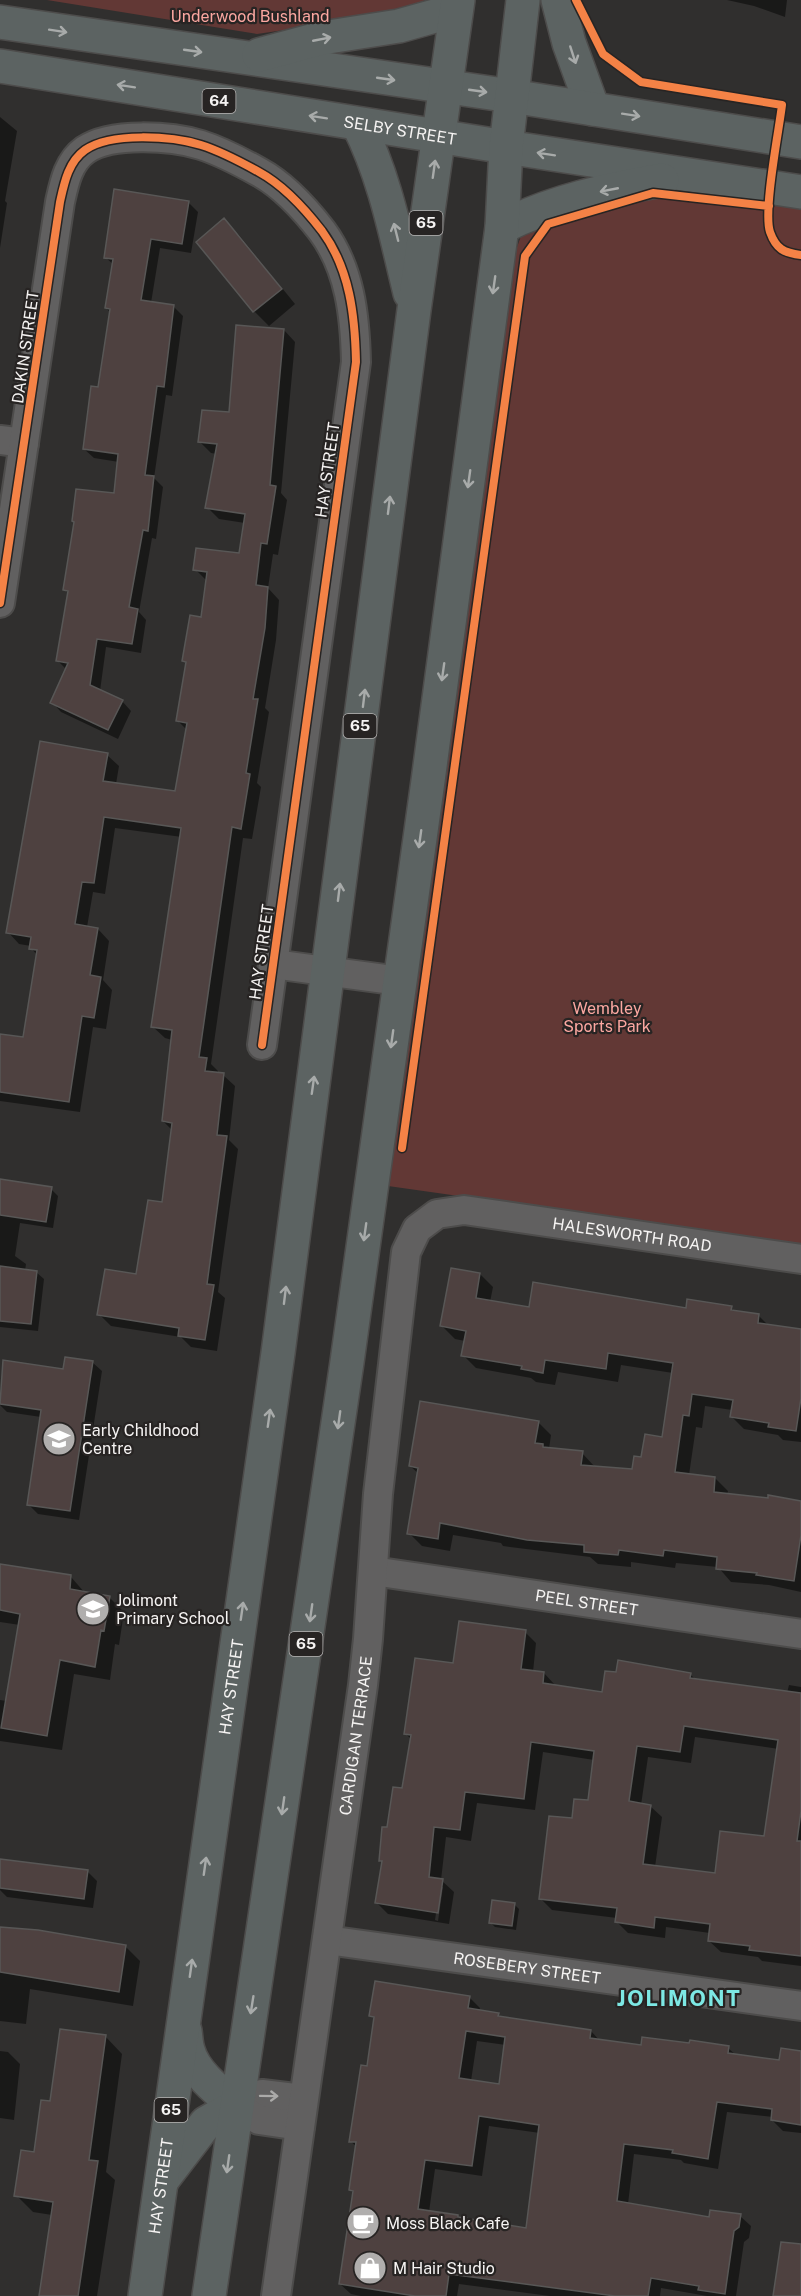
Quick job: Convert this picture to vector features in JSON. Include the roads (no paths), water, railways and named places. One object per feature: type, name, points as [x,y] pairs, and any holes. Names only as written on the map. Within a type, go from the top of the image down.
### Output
[{"type":"main road","name":"65","points":[[209,2296],[302,1677],[400,981],[502,227],[506,147],[523,0]]},
{"type":"main road","points":[[558,0],[569,43],[593,109]]},
{"type":"main road","name":"65","points":[[438,136],[457,5]]},
{"type":"main road","points":[[245,58],[322,38],[399,26],[457,5]]},
{"type":"main road","points":[[0,22],[446,86],[801,142]]},
{"type":"main road","name":"SELBY STREET","points":[[0,66],[801,192]]},
{"type":"main road","points":[[358,124],[381,178],[414,310]]},
{"type":"main road","name":"HAY STREET","points":[[145,2296],[277,1359],[438,136]]},
{"type":"main road","points":[[502,227],[559,202],[687,175]]},
{"type":"main road","points":[[161,2183],[206,2123],[236,2106],[219,2092],[200,2071],[188,2052],[184,2016]]},
{"type":"street","name":"HAY STREET","points":[[60,202],[68,171],[84,151],[107,140],[146,136],[200,145],[260,173],[297,202],[323,233],[338,259],[349,291],[355,325],[356,362],[262,1045]]},
{"type":"street","name":"DAKIN STREET","points":[[0,603],[12,441],[60,202]]},
{"type":"street","name":"HAY STREET","points":[[273,964],[400,981]]},
{"type":"street","name":"HALESWORTH ROAD","points":[[464,1210],[801,1259]]},
{"type":"street","name":"CARDIGAN TERRACE","points":[[276,2296],[364,1673],[389,1387],[406,1252],[417,1229],[437,1214],[464,1210]]},
{"type":"street","name":"PEEL STREET","points":[[372,1571],[801,1634]]},
{"type":"street","name":"ROSEBERY STREET","points":[[327,1940],[801,2006]]},
{"type":"street","points":[[236,2106],[259,2120],[302,2112]]},
{"type":"place","name":"Early Childhood Centre","points":[[59,1439]]},
{"type":"place","name":"Jolimont Primary School","points":[[93,1609]]},
{"type":"place","name":"Moss Black Cafe","points":[[363,2223]]},
{"type":"place","name":"M Hair Studio","points":[[370,2268]]},
{"type":"district","name":"JOLIMONT","points":[[679,1998]]},
{"type":"park label","name":"Underwood Bushland","points":[[250,16]]},
{"type":"park label","name":"Wembley Sports Park","points":[[607,1017]]}]
